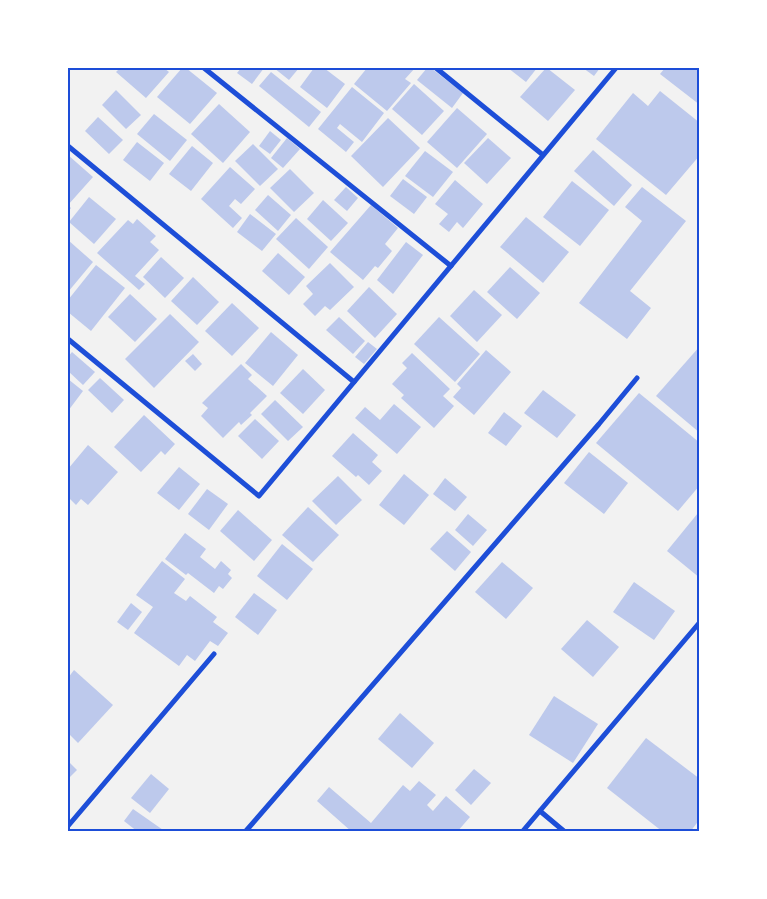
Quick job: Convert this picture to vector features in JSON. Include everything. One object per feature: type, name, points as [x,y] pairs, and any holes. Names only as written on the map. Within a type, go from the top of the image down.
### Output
[{"type":"street","points":[[204,68],[450,266]]},
{"type":"street","points":[[436,68],[543,155]]},
{"type":"street","points":[[68,339],[259,496],[616,68]]},
{"type":"street","points":[[68,146],[354,382]]},
{"type":"street","points":[[245,832],[637,378]]},
{"type":"street","points":[[522,832],[700,622]]},
{"type":"street","points":[[68,826],[214,654]]},
{"type":"street","points":[[540,811],[565,832]]},
{"type":"building","points":[[120,68],[164,68],[169,72],[146,98],[116,72]]},
{"type":"building","points":[[182,68],[186,68],[217,93],[190,124],[157,97]]},
{"type":"building","points":[[241,68],[264,68],[252,84],[237,73]]},
{"type":"building","points":[[274,68],[299,68],[289,80]]},
{"type":"building","points":[[314,68],[324,68],[345,84],[327,108],[300,87]]},
{"type":"building","points":[[367,68],[415,68],[405,79],[411,83],[387,111],[354,84]]},
{"type":"building","points":[[427,68],[431,68],[463,93],[452,108],[417,80]]},
{"type":"building","points":[[508,68],[537,68],[526,82]]},
{"type":"building","points":[[546,68],[575,90],[548,121],[520,97]]},
{"type":"building","points":[[583,68],[600,68],[594,76]]},
{"type":"building","points":[[665,68],[700,68],[700,105],[660,74]]},
{"type":"building","points":[[271,72],[321,112],[309,127],[259,86]]},
{"type":"building","points":[[414,84],[444,111],[422,135],[392,109]]},
{"type":"building","points":[[352,87],[384,113],[362,142],[340,124],[337,128],[354,142],[346,152],[318,129]]},
{"type":"building","points":[[116,90],[141,115],[126,129],[102,105]]},
{"type":"building","points":[[660,91],[700,123],[700,155],[666,195],[596,139],[633,93],[648,106]]},
{"type":"building","points":[[219,104],[250,132],[223,163],[191,134]]},
{"type":"building","points":[[457,108],[487,134],[457,168],[427,142]]},
{"type":"building","points":[[154,114],[187,140],[170,161],[137,134]]},
{"type":"building","points":[[98,117],[123,140],[109,154],[85,131]]},
{"type":"building","points":[[388,118],[420,148],[383,187],[351,156]]},
{"type":"building","points":[[270,131],[281,140],[270,154],[259,146]]},
{"type":"building","points":[[287,138],[300,149],[283,168],[271,158]]},
{"type":"building","points":[[488,138],[511,158],[487,184],[464,163]]},
{"type":"building","points":[[137,142],[164,163],[150,181],[123,160]]},
{"type":"building","points":[[253,144],[278,169],[260,186],[235,161]]},
{"type":"building","points":[[192,146],[213,163],[191,191],[169,174]]},
{"type":"building","points":[[593,150],[632,185],[614,206],[574,171]]},
{"type":"building","points":[[425,151],[453,172],[433,197],[405,176]]},
{"type":"building","points":[[68,155],[93,177],[68,205]]},
{"type":"building","points":[[230,167],[255,189],[241,204],[235,199],[229,206],[242,218],[233,228],[201,199]]},
{"type":"building","points":[[290,169],[314,193],[294,212],[270,188]]},
{"type":"building","points":[[403,179],[427,197],[414,214],[390,196]]},
{"type":"building","points":[[455,180],[483,204],[463,228],[457,222],[449,232],[439,224],[448,214],[435,204]]},
{"type":"building","points":[[572,181],[609,210],[580,246],[543,217]]},
{"type":"building","points":[[346,187],[358,198],[347,211],[334,200]]},
{"type":"building","points":[[642,187],[686,221],[630,291],[651,308],[627,339],[579,303],[642,221],[625,207]]},
{"type":"building","points":[[268,195],[291,215],[278,231],[255,210]]},
{"type":"building","points":[[89,197],[116,219],[94,244],[69,222]]},
{"type":"building","points":[[323,200],[348,223],[331,241],[307,219]]},
{"type":"building","points":[[371,205],[398,228],[385,244],[392,251],[378,268],[375,266],[363,280],[330,252]]},
{"type":"building","points":[[250,214],[276,234],[262,251],[237,232]]},
{"type":"building","points":[[526,217],[569,252],[543,283],[500,247]]},
{"type":"building","points":[[296,218],[328,247],[309,269],[276,239]]},
{"type":"building","points":[[137,219],[156,236],[150,242],[159,250],[135,276],[145,284],[139,290],[97,253],[128,220],[133,224]]},
{"type":"building","points":[[68,240],[93,262],[68,292]]},
{"type":"building","points":[[406,242],[423,255],[393,294],[377,280]]},
{"type":"building","points":[[278,253],[305,277],[289,295],[262,271]]},
{"type":"building","points":[[161,257],[184,278],[165,298],[143,277]]},
{"type":"building","points":[[330,263],[354,287],[330,310],[325,306],[315,316],[303,304],[313,294],[306,286]]},
{"type":"building","points":[[96,265],[125,288],[91,331],[68,312],[68,300]]},
{"type":"building","points":[[510,267],[540,293],[517,319],[487,292]]},
{"type":"building","points":[[193,277],[219,302],[197,325],[171,301]]},
{"type":"building","points":[[369,287],[397,314],[375,338],[347,311]]},
{"type":"building","points":[[474,290],[502,315],[477,342],[450,316]]},
{"type":"building","points":[[130,294],[157,319],[135,342],[108,317]]},
{"type":"building","points":[[232,303],[259,328],[232,356],[205,331]]},
{"type":"building","points":[[170,314],[199,342],[154,388],[125,359]]},
{"type":"building","points":[[339,317],[365,341],[353,354],[326,330]]},
{"type":"building","points":[[439,317],[480,354],[455,382],[414,344]]},
{"type":"building","points":[[271,332],[298,355],[273,386],[245,363]]},
{"type":"building","points":[[368,342],[377,349],[364,364],[355,357]]},
{"type":"building","points":[[700,346],[700,433],[656,396]]},
{"type":"building","points":[[486,350],[511,372],[474,415],[453,397],[461,388],[457,384]]},
{"type":"building","points":[[72,352],[95,372],[83,385],[68,371],[68,357]]},
{"type":"building","points":[[412,353],[450,389],[443,396],[454,406],[434,428],[401,398],[404,395],[392,384],[407,368],[402,363]]},
{"type":"building","points":[[193,354],[202,364],[195,371],[185,361]]},
{"type":"building","points":[[241,364],[252,375],[248,379],[267,396],[250,413],[252,415],[241,425],[239,422],[223,438],[201,416],[208,408],[202,403]]},
{"type":"building","points":[[303,369],[325,390],[303,414],[280,393]]},
{"type":"building","points":[[100,378],[124,400],[112,413],[88,390]]},
{"type":"building","points":[[68,379],[83,391],[68,411]]},
{"type":"building","points":[[543,390],[576,415],[557,438],[524,413]]},
{"type":"building","points":[[639,393],[700,443],[700,485],[678,511],[596,443]]},
{"type":"building","points":[[275,400],[303,427],[288,441],[261,414]]},
{"type":"building","points":[[394,404],[421,427],[397,454],[355,418],[365,407],[380,420]]},
{"type":"building","points":[[504,412],[522,426],[506,446],[488,433]]},
{"type":"building","points":[[144,415],[175,444],[165,455],[161,451],[141,472],[114,447]]},
{"type":"building","points":[[255,419],[279,441],[262,459],[238,436]]},
{"type":"building","points":[[353,433],[378,455],[372,462],[382,471],[369,485],[358,475],[356,477],[332,456]]},
{"type":"building","points":[[88,445],[118,472],[88,505],[81,499],[76,505],[68,497],[68,469]]},
{"type":"building","points":[[589,452],[628,483],[604,514],[564,483]]},
{"type":"building","points":[[179,467],[200,484],[179,510],[157,493]]},
{"type":"building","points":[[404,474],[429,495],[404,525],[379,505]]},
{"type":"building","points":[[338,476],[362,500],[336,525],[312,501]]},
{"type":"building","points":[[445,478],[467,497],[455,511],[433,494]]},
{"type":"building","points":[[207,489],[228,504],[209,530],[188,514]]},
{"type":"building","points":[[308,507],[339,535],[313,562],[282,535]]},
{"type":"building","points":[[238,510],[272,540],[254,561],[220,531]]},
{"type":"building","points":[[698,513],[700,514],[700,578],[667,551]]},
{"type":"building","points":[[468,514],[487,530],[473,546],[455,530]]},
{"type":"building","points":[[447,531],[471,552],[455,571],[430,549]]},
{"type":"building","points":[[185,533],[206,549],[200,557],[215,569],[221,561],[231,570],[228,574],[232,578],[223,589],[219,586],[214,593],[188,573],[186,575],[165,559]]},
{"type":"building","points":[[282,544],[313,569],[287,600],[257,576]]},
{"type":"building","points":[[162,561],[185,579],[174,593],[186,601],[190,596],[217,617],[213,622],[228,633],[218,646],[210,641],[195,661],[187,655],[179,666],[134,633],[153,607],[136,595]]},
{"type":"building","points":[[502,562],[533,588],[506,619],[475,592]]},
{"type":"building","points":[[634,582],[675,611],[654,640],[613,612]]},
{"type":"building","points":[[254,593],[277,610],[258,635],[235,617]]},
{"type":"building","points":[[131,603],[142,612],[128,630],[117,622]]},
{"type":"building","points":[[587,620],[619,647],[593,677],[561,649]]},
{"type":"building","points":[[74,670],[113,705],[78,743],[68,733],[68,678]]},
{"type":"building","points":[[554,696],[598,724],[573,763],[529,735]]},
{"type":"building","points":[[400,713],[434,743],[412,768],[378,739]]},
{"type":"building","points":[[646,738],[700,779],[700,819],[690,832],[663,832],[607,788]]},
{"type":"building","points":[[68,761],[77,770],[68,779]]},
{"type":"building","points":[[474,769],[491,783],[471,805],[455,790]]},
{"type":"building","points":[[151,774],[169,789],[150,813],[131,798]]},
{"type":"building","points":[[419,781],[436,795],[427,805],[433,811],[446,796],[470,817],[457,832],[352,832],[317,801],[329,787],[371,823],[403,785],[410,791]]},
{"type":"building","points":[[133,809],[166,832],[138,832],[124,821]]}]
